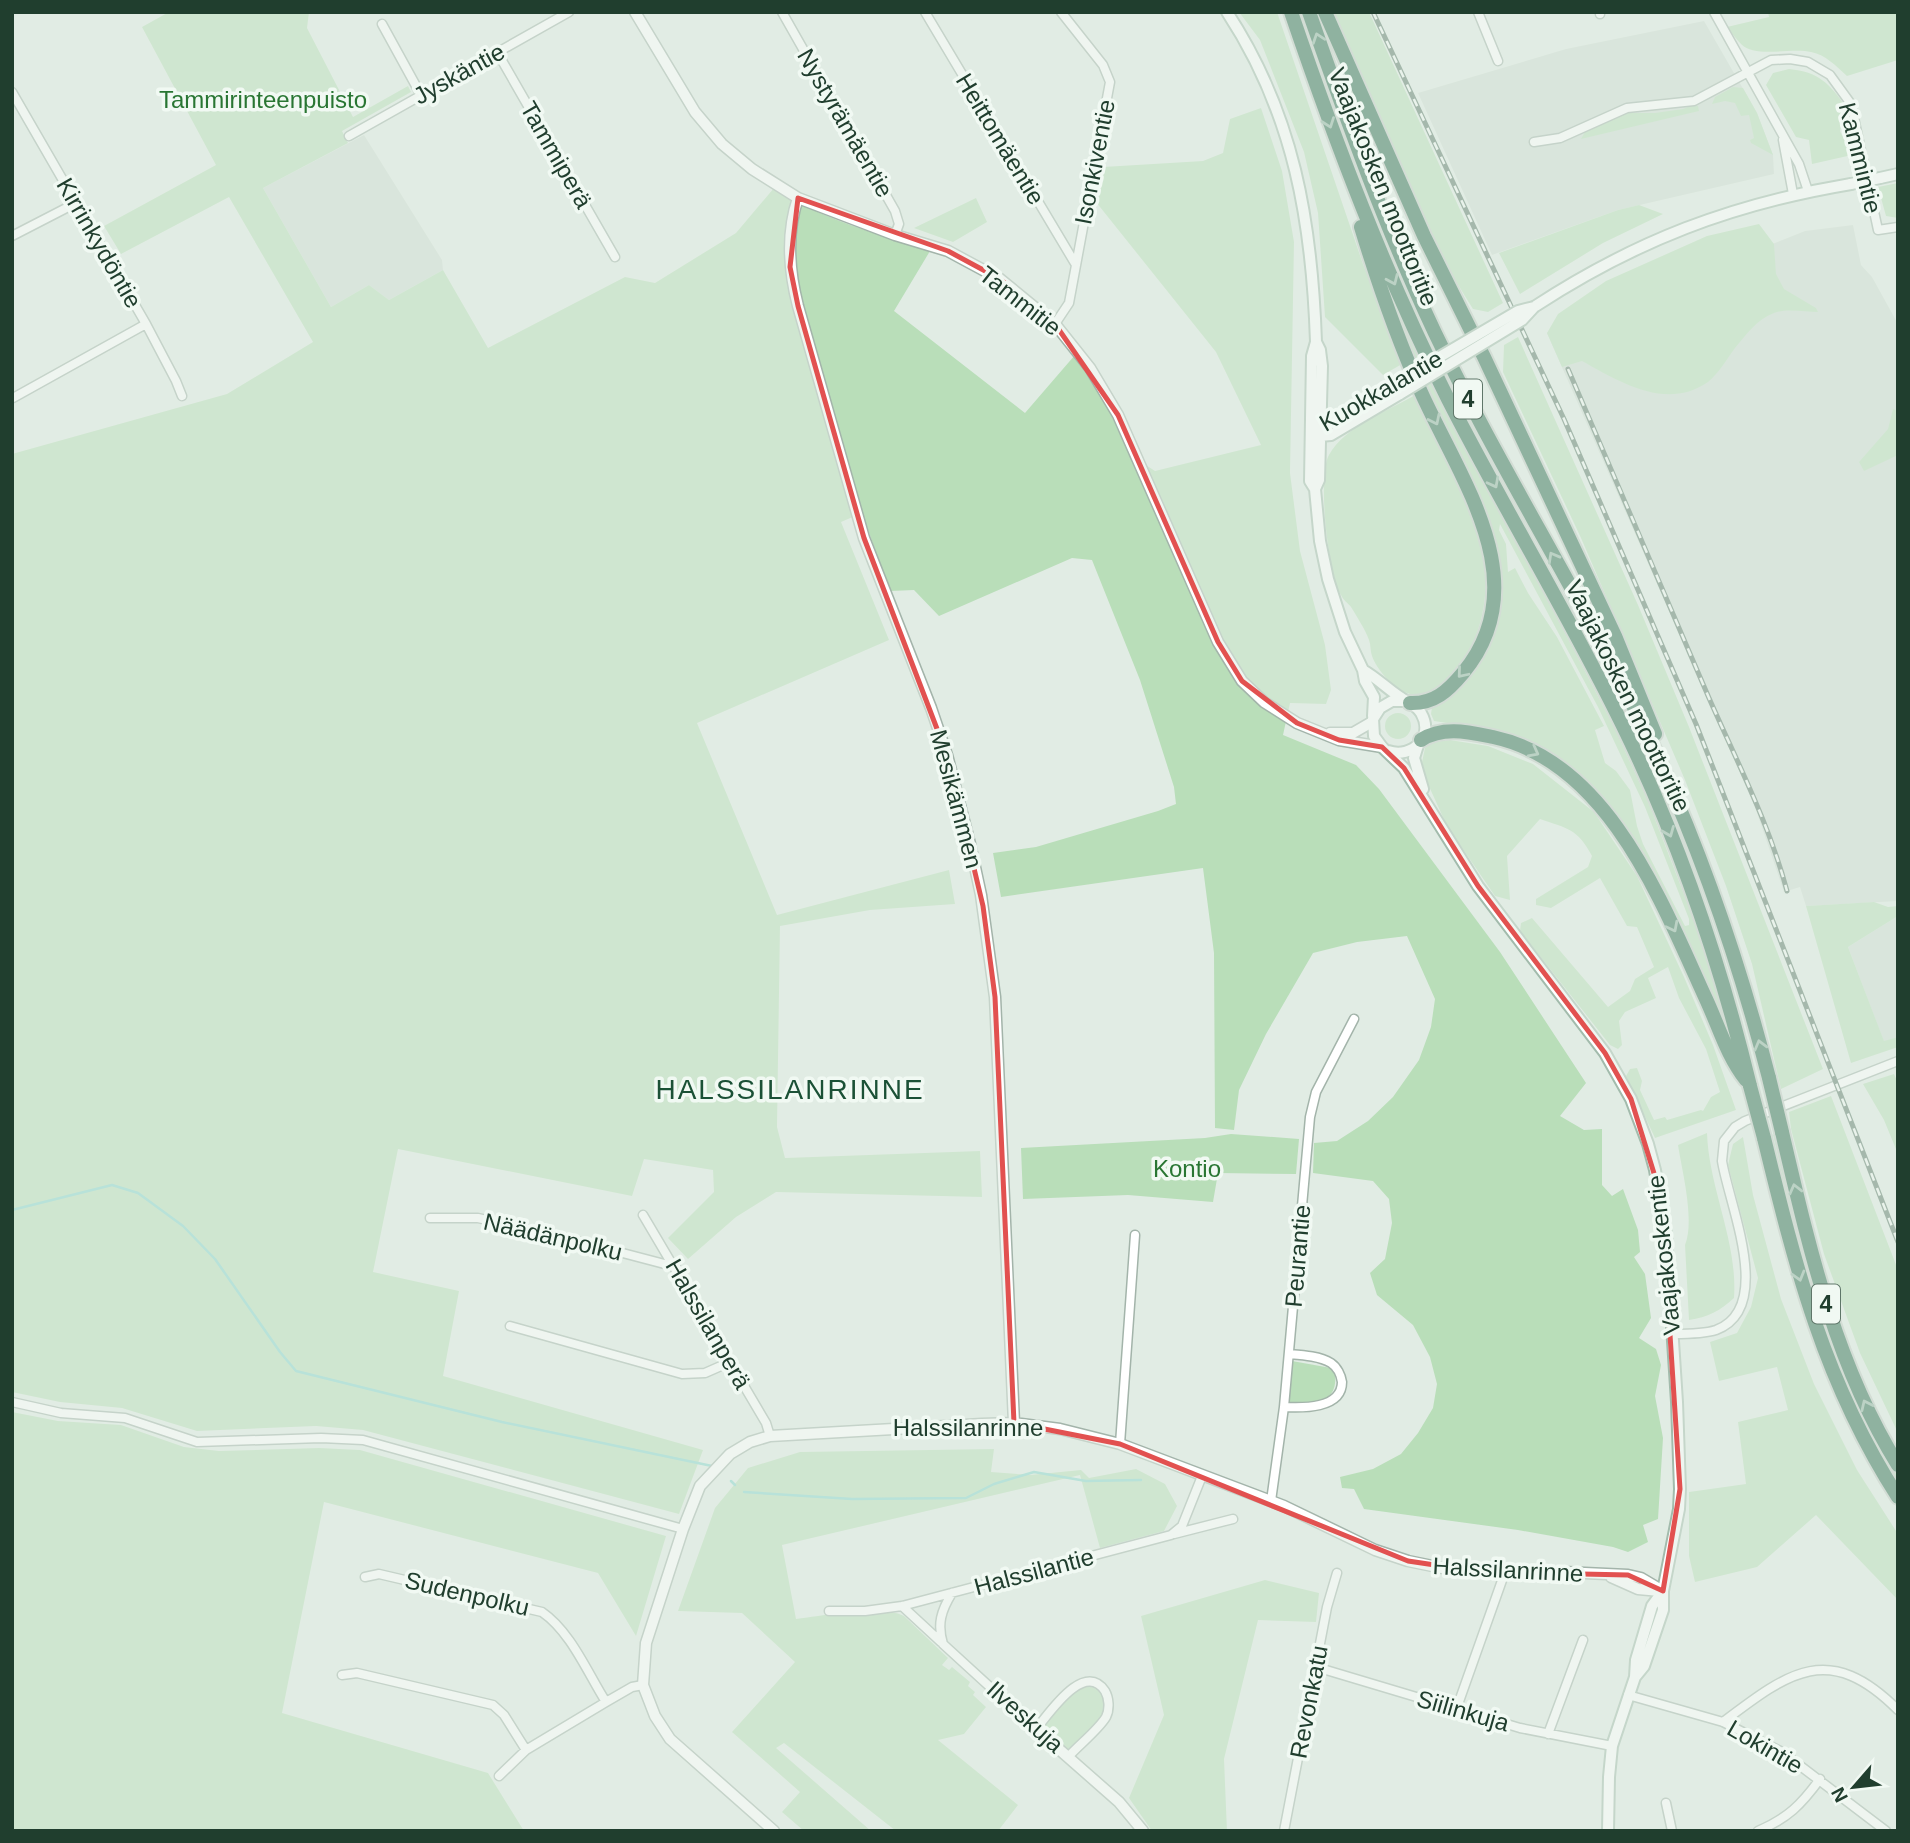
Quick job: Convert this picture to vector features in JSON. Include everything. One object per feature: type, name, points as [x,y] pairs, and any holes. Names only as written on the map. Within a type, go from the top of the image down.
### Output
[{"type":"highway","name":"Vaajakosken moottoritie","points":[[1291,12],[1356,195],[1447,398],[1588,657],[1640,763],[1696,899],[1728,1000],[1789,1240],[1815,1329],[1848,1409],[1898,1497]]},
{"type":"highway","name":"Vaajakosken moottoritie","points":[[1309,12],[1366,169],[1435,332],[1504,467],[1624,689],[1663,770],[1690,835],[1725,929],[1751,1012],[1815,1266],[1837,1338],[1872,1418],[1898,1465]]},
{"type":"highway","points":[[1325,12],[1424,236],[1647,710],[1663,770]]},
{"type":"highway","points":[[1356,195],[1372,262],[1400,343],[1482,521],[1494,572],[1491,617],[1476,655],[1462,674],[1437,698],[1423,704],[1408,702]]},
{"type":"highway","points":[[1419,743],[1431,734],[1445,731],[1503,740],[1543,756],[1566,771],[1586,789],[1621,834],[1654,890],[1727,1048],[1750,1086]]},
{"type":"main road","points":[[1227,12],[1250,51],[1280,114],[1296,169],[1310,252],[1316,342],[1322,366],[1317,431],[1319,480],[1315,489],[1320,541],[1328,579],[1345,632],[1375,702],[1372,720],[1374,736],[1384,749],[1402,754],[1419,743],[1425,726],[1420,711],[1363,670]]},
{"type":"main road","name":"Kuokkalantie","points":[[1317,431],[1397,389],[1476,342],[1522,320],[1534,307],[1598,266],[1679,230],[1724,213],[1793,194],[1898,174]]},
{"type":"main road","points":[[1372,720],[1385,704],[1392,701],[1408,702]]},
{"type":"main road","name":"Vaajakoskentie","points":[[1419,743],[1414,758],[1432,815]]},
{"type":"main road","name":"Vaajakoskentie","points":[[1384,749],[1404,768],[1486,897],[1605,1053],[1631,1099],[1648,1144],[1661,1196],[1673,1334],[1680,1489],[1677,1523],[1663,1591],[1652,1606],[1636,1660],[1635,1677],[1612,1746],[1608,1831]]},
{"type":"street","name":"Jyskäntie","points":[[349,136],[569,12]]},
{"type":"street","name":"Tammitie","points":[[635,12],[680,89],[709,129],[734,155],[798,198],[894,235],[948,251],[1000,279],[1055,324],[1090,368],[1118,415],[1209,623],[1230,663],[1247,687],[1264,702],[1297,723],[1339,740],[1384,749]]},
{"type":"street","name":"Nystyrämäentie","points":[[782,12],[895,211],[899,224],[894,235]]},
{"type":"street","name":"Heittomäentie","points":[[925,12],[1076,265]]},
{"type":"street","name":"Isonkiventie","points":[[1055,324],[1069,303],[1110,82],[1103,65],[1061,12]]},
{"type":"street","points":[[1478,12],[1498,61]]},
{"type":"street","points":[[1714,12],[1798,164],[1808,191]]},
{"type":"street","points":[[382,24],[421,95]]},
{"type":"street","name":"Tammiperä","points":[[497,52],[615,257]]},
{"type":"street","name":"Kammintie","points":[[1748,73],[1771,60],[1790,59],[1808,62],[1830,75],[1851,104],[1878,230],[1898,227]]},
{"type":"street","points":[[1534,142],[1560,138],[1627,108],[1694,101],[1748,73]]},
{"type":"street","name":"Kirrinkydöntie","points":[[12,92],[146,324],[182,396]]},
{"type":"street","points":[[1782,134],[1793,194]]},
{"type":"street","name":"Mesikämmen","points":[[798,198],[794,211],[790,259],[792,284],[868,550],[947,755],[983,906],[995,997],[1014,1423]]},
{"type":"street","points":[[12,236],[76,203]]},
{"type":"street","points":[[13,398],[146,324]]},
{"type":"street","name":"Tammitie","points":[[1319,732],[1353,733],[1372,720]]},
{"type":"street","name":"Peurantie","points":[[1271,1501],[1284,1408],[1310,1116],[1316,1092],[1354,1019]]},
{"type":"street","points":[[1673,1334],[1713,1331],[1723,1327],[1736,1315],[1745,1297],[1745,1256],[1722,1161],[1722,1151],[1729,1134],[1745,1121],[1898,1060]]},
{"type":"street","name":"Halssilanperä","points":[[643,1215],[766,1423],[770,1436]]},
{"type":"street","name":"Näädänpolku","points":[[430,1218],[478,1218],[676,1267]]},
{"type":"street","points":[[1120,1444],[1135,1235]]},
{"type":"street","points":[[510,1326],[682,1374],[705,1373],[730,1362]]},
{"type":"street","points":[[1284,1408],[1319,1406],[1336,1396],[1342,1383],[1340,1374],[1331,1363],[1289,1354]]},
{"type":"street","points":[[12,1402],[61,1413],[125,1418],[197,1442],[321,1438],[363,1440],[683,1529]]},
{"type":"street","name":"Halssilanrinne","points":[[643,1685],[646,1643],[700,1486],[730,1454],[750,1442],[770,1436],[1014,1423],[1060,1429],[1120,1444],[1271,1501],[1393,1557],[1452,1570],[1563,1572],[1641,1578],[1663,1591]]},
{"type":"street","points":[[1171,1535],[1182,1526],[1202,1476]]},
{"type":"street","name":"Halssilantie","points":[[829,1611],[865,1611],[902,1606],[1233,1519]]},
{"type":"street","points":[[1456,1710],[1505,1572]]},
{"type":"street","name":"Revonkatu","points":[[1284,1831],[1327,1607],[1337,1573]]},
{"type":"street","name":"Sudenpolku","points":[[365,1577],[379,1574],[542,1612],[555,1621],[564,1633],[606,1702]]},
{"type":"street","points":[[943,1644],[939,1629],[943,1608],[952,1593]]},
{"type":"street","name":"Ilveskuja","points":[[902,1606],[1119,1802],[1143,1831]]},
{"type":"street","points":[[1548,1734],[1583,1640]]},
{"type":"street","name":"Siilinkuja","points":[[1315,1667],[1456,1710],[1548,1734],[1612,1746]]},
{"type":"street","points":[[1723,1722],[1771,1686],[1813,1670],[1833,1670],[1855,1676],[1876,1688],[1898,1710]]},
{"type":"street","points":[[341,1675],[358,1673],[493,1705],[504,1715],[526,1750]]},
{"type":"street","points":[[1036,1729],[1074,1687],[1086,1681],[1096,1683],[1104,1689],[1108,1697],[1106,1717],[1069,1756]]},
{"type":"street","points":[[499,1776],[526,1750],[632,1687],[643,1685],[655,1716],[670,1739],[774,1831]]},
{"type":"street","name":"Lokintie","points":[[1628,1695],[1723,1722],[1782,1752],[1886,1831]]},
{"type":"street","points":[[1758,1831],[1780,1821],[1801,1804],[1820,1779]]},
{"type":"street","points":[[1666,1803],[1672,1831]]},
{"type":"highlighted area","points":[[798,198],[948,251],[1000,279],[1055,324],[1118,415],[1218,642],[1242,681],[1297,723],[1339,740],[1382,747],[1404,768],[1478,886],[1605,1053],[1631,1099],[1661,1196],[1680,1489],[1663,1591],[1628,1575],[1482,1572],[1408,1561],[1120,1444],[1014,1423],[995,997],[983,906],[947,755],[864,538],[798,306],[790,267]]},
{"type":"shaded area","points":[[1704,21],[1757,113],[1773,155],[1774,174],[1618,210],[1492,255],[1418,93],[1566,49]]},
{"type":"shaded area","points":[[364,135],[442,260],[443,270],[389,300],[369,285],[331,307],[263,188]]},
{"type":"shaded area","points":[[1853,225],[1861,265],[1872,277],[1898,324],[1898,901],[1806,906],[1800,887],[1784,892],[1755,807],[1547,333],[1805,231]]},
{"type":"shaded area","points":[[1898,916],[1898,1037],[1884,1042],[1848,947]]},
{"type":"green space","name":"Tammirinteenpuisto","points":[[169,12],[309,12],[307,28],[353,117],[408,86],[411,92],[342,131],[348,143],[263,188],[331,307],[369,285],[389,300],[443,270],[488,348],[625,277],[655,283],[736,233],[774,188],[810,209],[930,251],[894,311],[1025,413],[1075,355],[1099,388],[1129,454],[1155,471],[1261,445],[1216,352],[1096,202],[1103,167],[1203,161],[1223,153],[1230,119],[1261,108],[1282,171],[1294,242],[1290,473],[1300,551],[1325,645],[1331,690],[1326,704],[1290,703],[1283,735],[1356,765],[1379,789],[1500,952],[1586,1083],[1560,1116],[1584,1130],[1602,1129],[1602,1185],[1612,1196],[1623,1189],[1638,1230],[1640,1252],[1634,1257],[1645,1274],[1651,1318],[1639,1338],[1656,1349],[1661,1365],[1655,1396],[1663,1438],[1658,1519],[1643,1525],[1648,1542],[1628,1552],[1518,1530],[1364,1509],[1354,1489],[1342,1488],[1340,1477],[1373,1469],[1401,1454],[1433,1408],[1437,1384],[1430,1357],[1413,1325],[1377,1295],[1370,1273],[1385,1259],[1392,1223],[1389,1199],[1373,1181],[1313,1173],[1314,1143],[1337,1141],[1368,1121],[1393,1097],[1419,1060],[1431,1027],[1435,999],[1407,936],[1357,942],[1313,953],[1266,1034],[1239,1090],[1234,1130],[1215,1128],[1214,953],[1203,868],[1001,897],[993,853],[1036,847],[1176,804],[1174,787],[1140,680],[1092,560],[1072,558],[939,616],[914,590],[890,591],[862,513],[841,522],[889,640],[697,723],[777,915],[949,870],[955,904],[870,910],[780,926],[777,1127],[785,1158],[980,1151],[982,1197],[776,1192],[736,1217],[688,1259],[668,1238],[714,1192],[713,1170],[644,1159],[632,1196],[398,1149],[373,1272],[459,1291],[443,1376],[703,1450],[679,1514],[363,1430],[316,1426],[197,1431],[122,1408],[60,1402],[12,1392],[12,454],[227,394],[313,342],[229,197],[121,254],[104,226],[216,165],[142,27]]},
{"type":"green space","points":[[1239,12],[1277,12],[1363,264],[1402,364],[1383,375],[1325,317],[1318,213],[1304,152],[1260,40]]},
{"type":"green space","points":[[1333,12],[1369,12],[1503,303],[1488,312],[1473,309],[1432,238],[1397,164]]},
{"type":"green space","points":[[1768,12],[1898,12],[1898,60],[1847,76],[1816,53],[1764,52],[1747,48],[1727,27],[1769,17]]},
{"type":"green space","points":[[1789,69],[1808,73],[1822,80],[1846,107],[1840,131],[1852,155],[1812,164],[1809,140],[1796,137],[1766,85],[1773,73]]},
{"type":"green space","points":[[1733,87],[1743,88],[1757,113],[1773,155],[1751,143],[1750,140],[1754,138],[1749,115],[1741,116],[1735,103],[1725,101],[1712,104],[1715,97]]},
{"type":"green space","points":[[1698,106],[1699,111],[1581,139],[1585,132],[1628,113],[1655,113]]},
{"type":"green space","points":[[1898,183],[1898,218],[1886,216],[1878,187]]},
{"type":"green space","points":[[976,198],[987,222],[953,242],[914,228]]},
{"type":"green space","points":[[1639,205],[1663,214],[1603,243],[1520,294],[1499,253]]},
{"type":"green space","points":[[1759,224],[1774,244],[1776,274],[1784,289],[1816,308],[1818,312],[1784,311],[1768,316],[1757,323],[1708,382],[1676,394],[1660,394],[1627,385],[1582,361],[1562,367],[1547,333],[1558,314],[1606,281],[1707,236]]},
{"type":"green space","points":[[1388,288],[1434,388],[1614,727],[1648,801],[1687,902],[1736,1054],[1703,973],[1670,903],[1637,845],[1596,792],[1573,770],[1536,746],[1492,732],[1434,721],[1432,707],[1466,677],[1499,599],[1499,567],[1406,341]],"holes":[[[1500,524],[1598,707],[1645,807],[1689,925],[1685,926],[1643,844],[1630,790],[1616,771],[1605,763],[1595,730],[1604,726],[1557,637],[1515,568],[1508,572],[1506,544],[1499,530]]]},
{"type":"green space","points":[[1518,337],[1638,605],[1689,727],[1823,1069],[1781,1089],[1752,964],[1726,886],[1685,780],[1581,538],[1503,372],[1504,345]]},
{"type":"green space","points":[[1415,395],[1447,455],[1474,517],[1486,581],[1482,614],[1471,648],[1443,683],[1432,691],[1420,694],[1407,693],[1386,678],[1372,656],[1365,632],[1342,597],[1332,568],[1324,503],[1326,466],[1336,445],[1356,427]]},
{"type":"green space","points":[[1893,409],[1898,411],[1898,455],[1864,471],[1859,462],[1888,429]]},
{"type":"green space","points":[[1398,713],[1407,717],[1411,726],[1407,735],[1398,739],[1389,735],[1385,726],[1389,717]]},
{"type":"green space","points":[[1450,740],[1488,746],[1533,764],[1594,812],[1637,876],[1713,1045],[1736,1110],[1655,1138],[1626,1076],[1630,1069],[1637,1068],[1642,1081],[1640,1090],[1654,1120],[1665,1117],[1667,1120],[1703,1111],[1711,1097],[1720,1092],[1706,1049],[1679,998],[1668,967],[1648,978],[1656,998],[1625,1012],[1619,1021],[1622,1045],[1618,1049],[1610,1045],[1520,931],[1521,923],[1532,918],[1608,1007],[1630,991],[1635,979],[1654,967],[1637,927],[1627,926],[1600,878],[1551,908],[1536,905],[1536,899],[1588,867],[1592,856],[1576,835],[1540,819],[1507,856],[1510,900],[1495,896],[1447,826],[1427,782],[1422,762],[1425,748],[1434,742]]},
{"type":"green space","points":[[1874,902],[1888,907],[1898,906],[1898,916],[1848,947],[1884,1041],[1898,1037],[1898,1047],[1851,1063],[1806,906]]},
{"type":"green space","points":[[1894,1074],[1898,1083],[1898,1154],[1884,1120],[1863,1084]]},
{"type":"green space","points":[[1831,1096],[1898,1270],[1898,1433],[1860,1353],[1824,1254],[1791,1129],[1789,1112]]},
{"type":"green space","points":[[1707,1133],[1713,1175],[1732,1256],[1734,1298],[1713,1313],[1689,1320],[1685,1245],[1689,1222],[1678,1145]]},
{"type":"green space","name":"Kontio","points":[[1231,1134],[1299,1139],[1296,1174],[1218,1173],[1213,1202],[1128,1195],[1023,1199],[1021,1148],[1205,1138]]},
{"type":"green space","points":[[1776,1134],[1803,1249],[1830,1338],[1856,1399],[1898,1477],[1898,1484],[1853,1400],[1820,1315],[1784,1182],[1773,1135]]},
{"type":"green space","points":[[1743,1137],[1753,1195],[1781,1299],[1814,1384],[1857,1470],[1898,1534],[1898,1600],[1816,1515],[1757,1567],[1695,1582],[1689,1556],[1689,1492],[1746,1484],[1738,1422],[1788,1410],[1777,1367],[1719,1381],[1710,1342],[1737,1333],[1751,1307],[1758,1278],[1728,1165],[1733,1144]]},
{"type":"green space","points":[[1292,1361],[1331,1368],[1335,1381],[1329,1396],[1317,1402],[1288,1402]]},
{"type":"green space","points":[[12,1412],[58,1421],[121,1425],[184,1447],[219,1451],[319,1448],[360,1450],[666,1536],[636,1636],[598,1573],[324,1502],[282,1713],[488,1773],[524,1831],[12,1831]]},
{"type":"green space","points":[[994,1449],[991,1472],[1030,1475],[1081,1470],[1089,1478],[1136,1469],[1165,1484],[1177,1506],[1164,1531],[1100,1548],[1080,1475],[782,1545],[796,1619],[867,1611],[904,1616],[948,1658],[942,1665],[949,1670],[952,1667],[970,1682],[968,1686],[975,1692],[973,1695],[986,1707],[964,1734],[938,1740],[1018,1805],[998,1831],[896,1831],[784,1743],[776,1748],[871,1831],[804,1831],[782,1812],[800,1792],[732,1732],[795,1662],[742,1613],[678,1611],[715,1508],[748,1468],[800,1452]]},
{"type":"green space","points":[[1265,1580],[1319,1593],[1316,1622],[1258,1620],[1224,1759],[1227,1831],[1152,1831],[1129,1798],[1164,1715],[1141,1616]]},
{"type":"green space","points":[[1086,1681],[1104,1689],[1106,1717],[1069,1756],[1036,1729],[1067,1693]]},
{"type":"waterway","points":[[12,1210],[112,1185],[138,1193],[183,1226],[215,1259],[296,1371],[502,1422],[712,1466]]},
{"type":"waterway","points":[[744,1492],[852,1499],[966,1498],[994,1484],[1034,1472],[1086,1481],[1141,1480]]},
{"type":"waterway","points":[[731,1481],[735,1485]]},
{"type":"railway","points":[[1373,12],[1564,419],[1696,724],[1898,1242]]},
{"type":"railway","points":[[1568,369],[1762,817],[1787,891]]},
{"type":"district","name":"HALSSILANRINNE","points":[[790,1089]]}]
